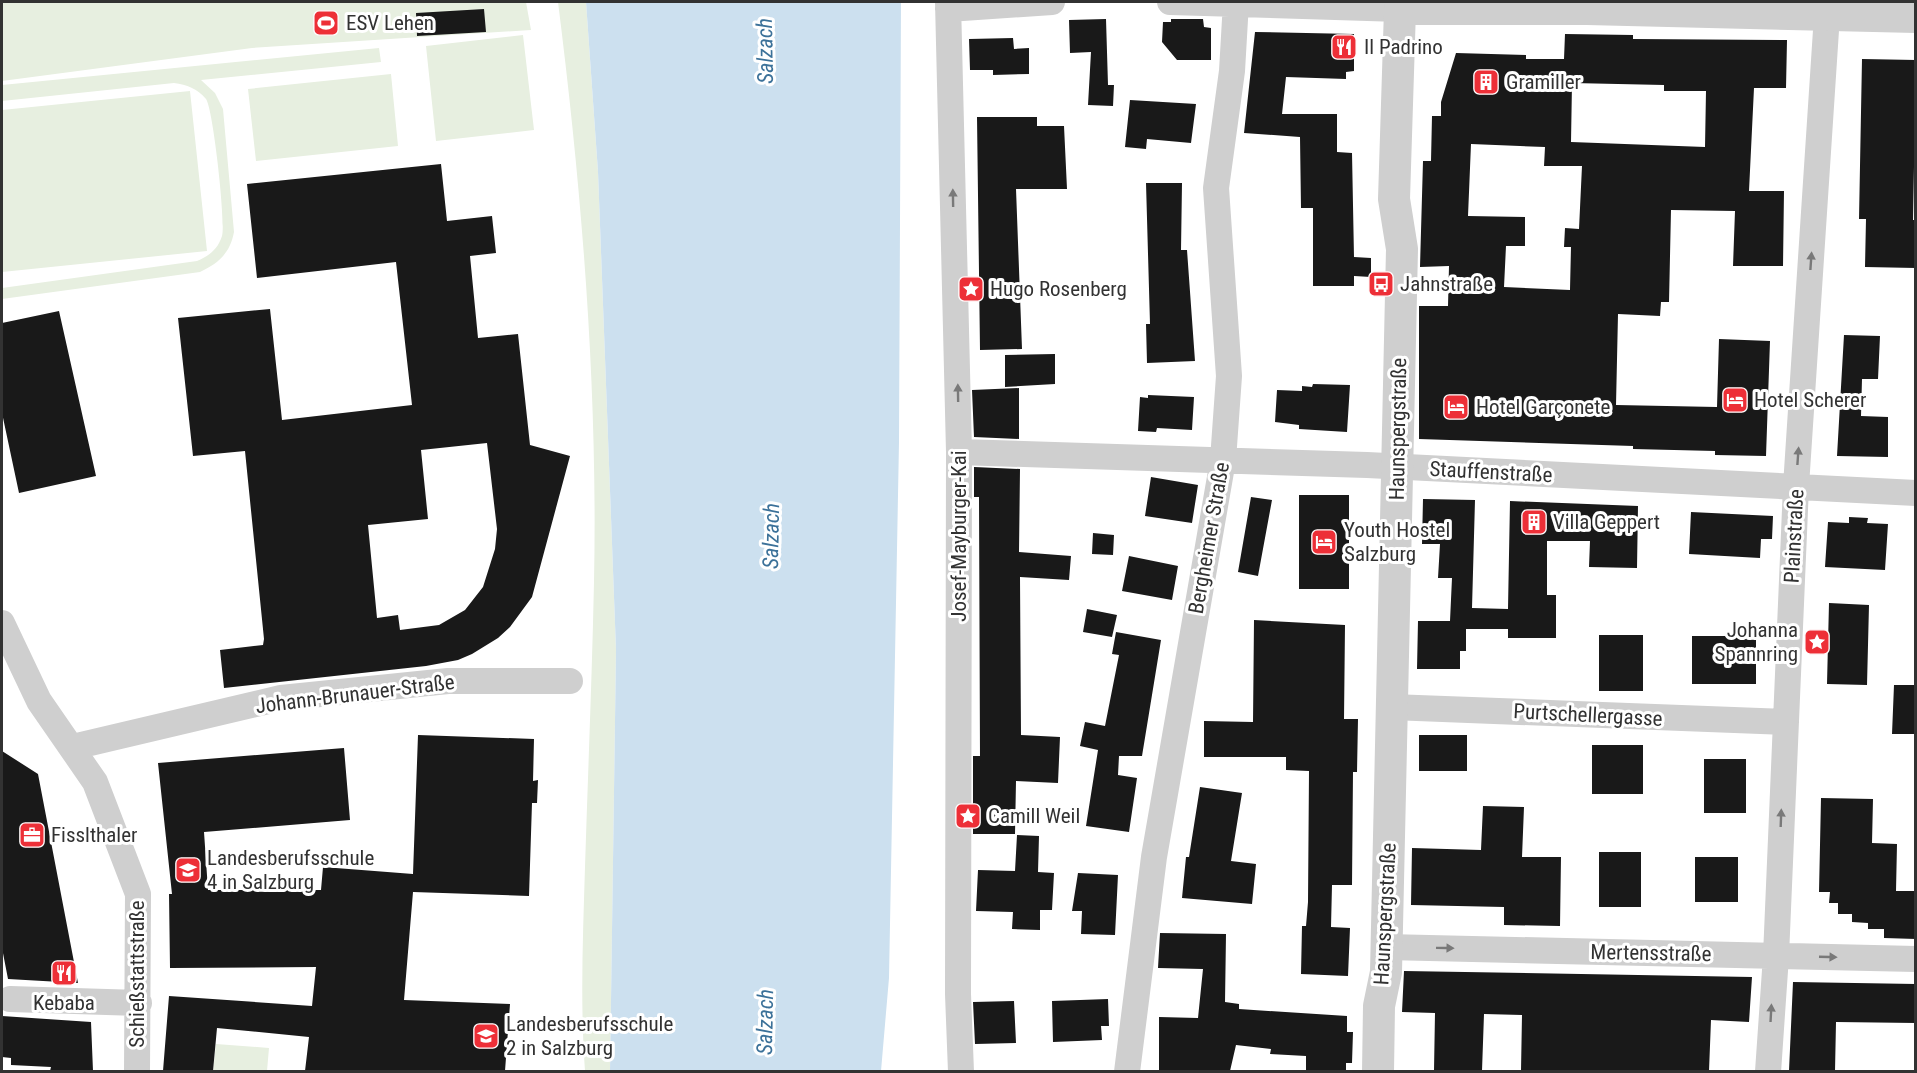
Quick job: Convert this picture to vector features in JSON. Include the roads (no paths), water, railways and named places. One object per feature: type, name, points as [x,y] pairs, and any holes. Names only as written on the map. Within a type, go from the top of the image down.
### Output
[{"type":"street","points":[[948,5],[1052,2]]},
{"type":"street","points":[[1170,2],[1587,9],[1828,8],[1916,17]]},
{"type":"street","name":"Bergheimer Straße","points":[[1126,1071],[1154,857],[1223,460],[1229,376],[1216,188],[1232,71],[1236,2]]},
{"type":"street","name":"Josef-Mayburger-Kai","points":[[948,5],[959,452],[958,994],[961,1071]]},
{"type":"street","name":"Haunspergstraße","points":[[1378,1071],[1379,1006],[1386,972],[1397,467],[1401,249],[1394,198],[1400,5]]},
{"type":"street","name":"Plainstraße","points":[[1768,1071],[1776,956],[1796,486],[1828,8]]},
{"type":"street","name":"Stauffenstraße","points":[[959,452],[1397,467],[1916,493]]},
{"type":"street","name":"Schießstattstraße","points":[[2,623],[39,701],[73,747],[95,782],[138,894],[137,1071]]},
{"type":"street","name":"Johann-Brunauer-Straße","points":[[73,747],[280,698],[448,681],[570,681]]},
{"type":"street","name":"Purtschellergasse","points":[[1391,707],[1786,722]]},
{"type":"street","name":"Mertensstraße","points":[[1386,947],[1916,959]]},
{"type":"street","points":[[10,999],[139,1003]]},
{"type":"water","name":"Salzach","points":[[586,2],[901,2],[899,442],[889,978],[881,1071],[610,1071],[616,650],[598,172]]},
{"type":"place","name":"ESV Lehen","points":[[326,23]]},
{"type":"place","name":"Il Padrino","points":[[1344,47]]},
{"type":"place","name":"Gramiller","points":[[1486,82]]},
{"type":"place","name":"Jahnstraße","points":[[1381,284]]},
{"type":"place","name":"Hugo Rosenberg","points":[[971,289]]},
{"type":"place","name":"Hotel Scherer","points":[[1735,400]]},
{"type":"place","name":"Hotel Garçonete","points":[[1456,407]]},
{"type":"place","name":"Villa Geppert","points":[[1534,522]]},
{"type":"place","name":"Youth Hostel Salzburg","points":[[1324,542]]},
{"type":"place","name":"Johanna Spannring","points":[[1817,642]]},
{"type":"place","name":"Camill Weil","points":[[968,816]]},
{"type":"place","name":"Fisslthaler","points":[[32,835]]},
{"type":"place","name":"Landesberufsschule 4 in Salzburg","points":[[188,870]]},
{"type":"place","name":"Kebaba","points":[[64,973]]},
{"type":"place","name":"Landesberufsschule 2 in Salzburg","points":[[486,1036]]}]
